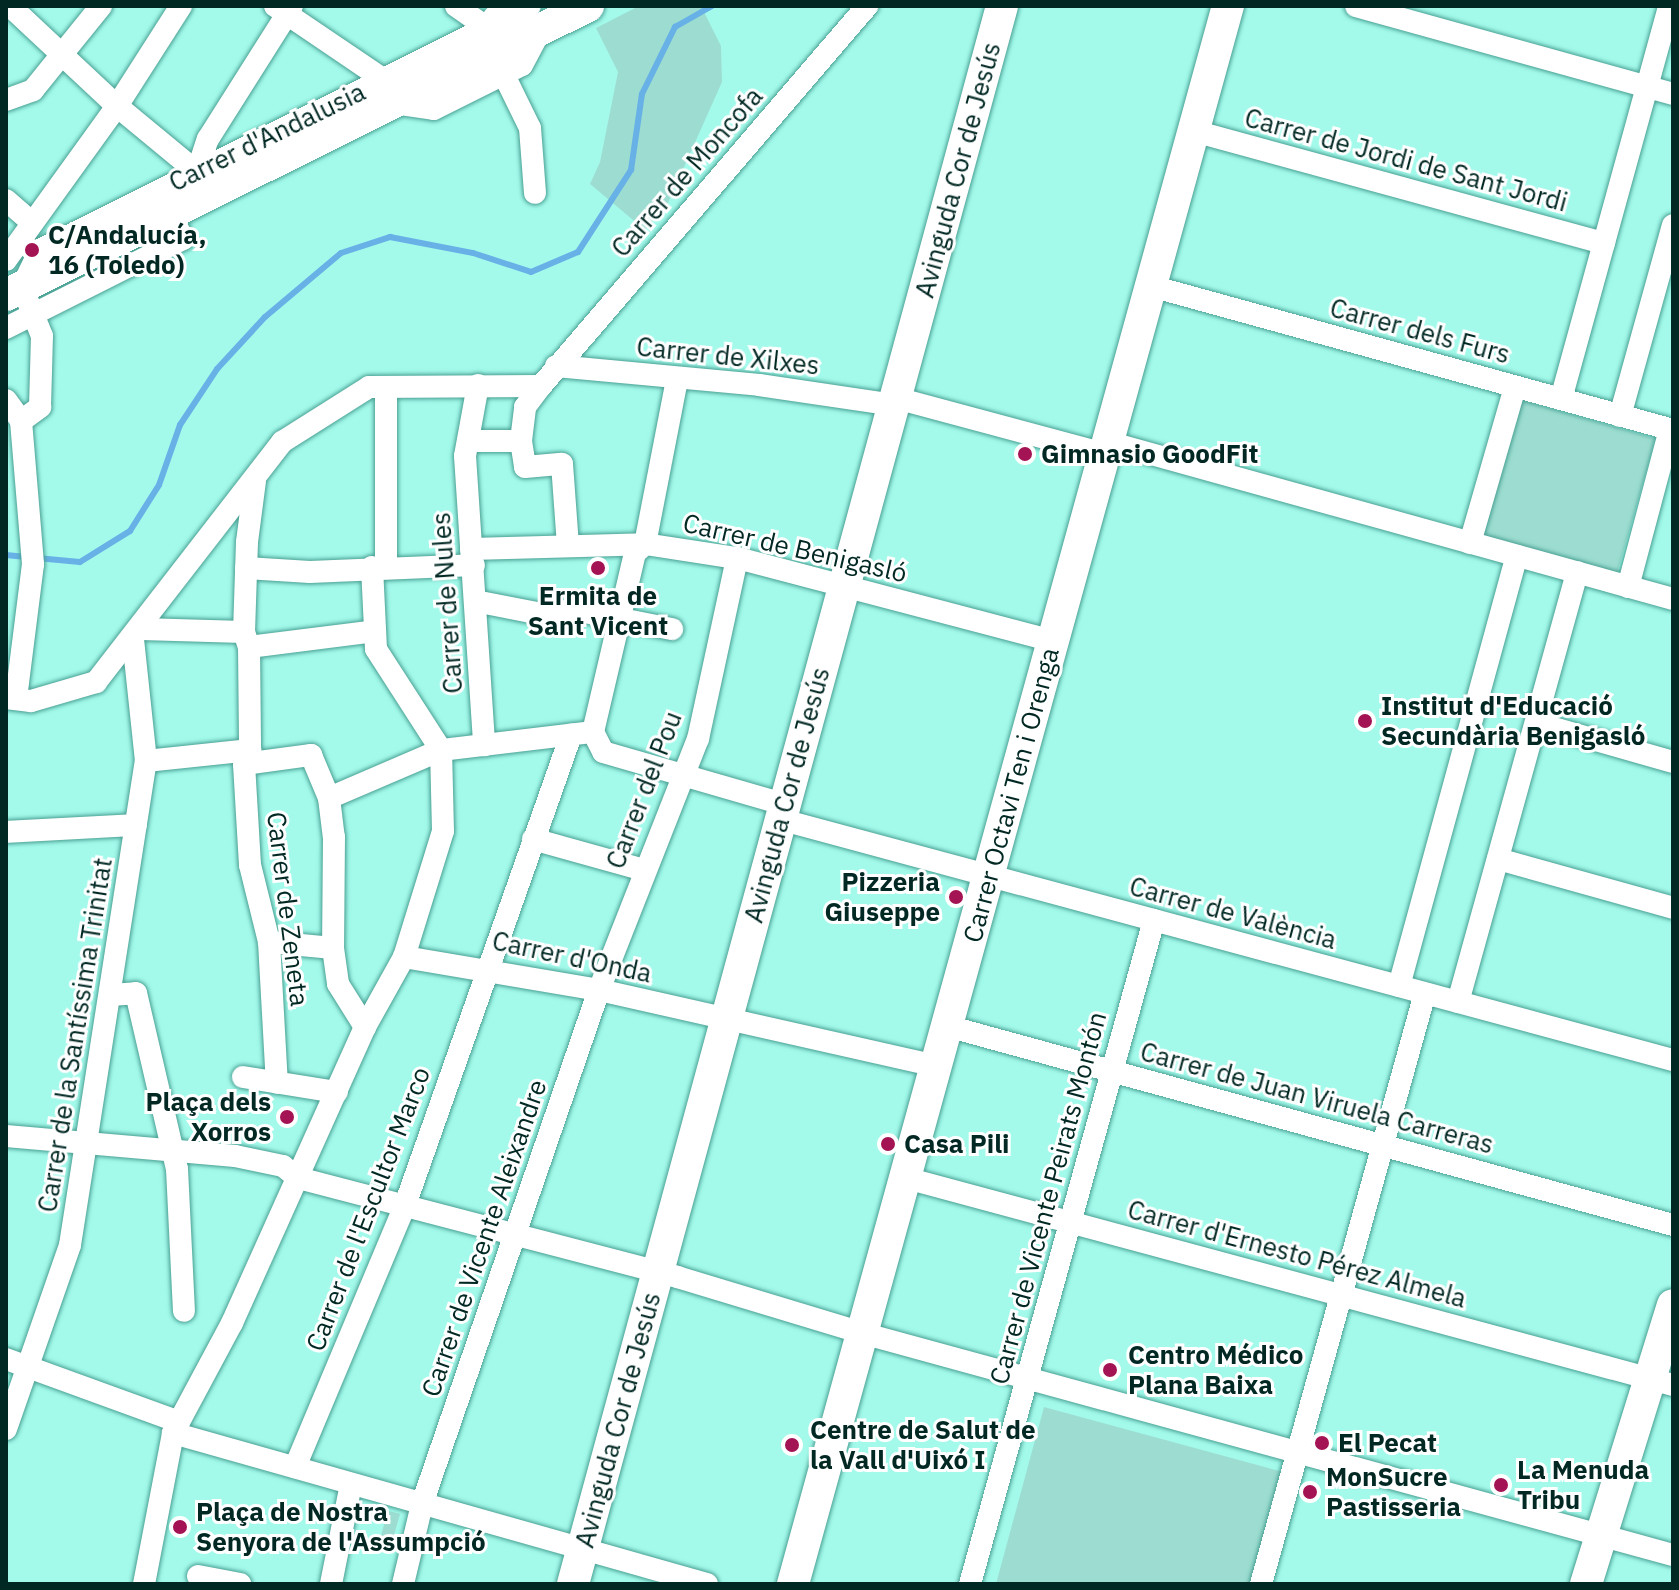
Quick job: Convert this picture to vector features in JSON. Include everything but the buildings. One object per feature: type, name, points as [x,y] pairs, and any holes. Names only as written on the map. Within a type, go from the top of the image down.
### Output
[{"type":"street","points":[[10,6],[117,106],[197,172],[208,139],[285,9],[388,91]]},
{"type":"street","points":[[6,100],[33,90],[64,58],[101,6]]},
{"type":"street","points":[[21,421],[40,407],[42,336],[17,289],[32,223],[117,106],[181,6]]},
{"type":"street","points":[[456,6],[487,28],[502,6]]},
{"type":"street","name":"Carrer d'Andalusia","points":[[6,328],[17,289],[40,250],[197,172],[388,91],[487,28],[588,6]]},
{"type":"street","name":"Carrer de Moncofa","points":[[523,449],[525,407],[548,376],[867,6]]},
{"type":"street","name":"Avinguda Cor de Jesús","points":[[573,1584],[1002,6]]},
{"type":"street","name":"Carrer Octavi Ten i Orenga","points":[[793,1584],[1228,6]]},
{"type":"street","points":[[1356,6],[1673,94]]},
{"type":"street","points":[[1561,399],[1669,6]]},
{"type":"street","name":"Carrer d'Andalusia","points":[[388,91],[434,109],[504,75],[522,65],[536,18]]},
{"type":"street","name":"Carrer d'Andalusia","points":[[17,289],[58,286],[96,267],[170,213],[388,91],[536,18]]},
{"type":"street","points":[[504,75],[530,128],[535,193]]},
{"type":"street","name":"Carrer de Jordi de Sant Jordi","points":[[1194,131],[1604,243]]},
{"type":"street","points":[[6,200],[32,223]]},
{"type":"street","points":[[1620,416],[1668,260],[1673,225]]},
{"type":"street","name":"Carrer dels Furs","points":[[1151,286],[1671,430]]},
{"type":"street","name":"Carrer de Xilxes","points":[[11,698],[31,701],[96,682],[137,635],[282,442],[369,387],[474,385],[548,376],[677,379],[895,401],[1107,448],[1673,599]]},
{"type":"street","name":"Carrer de l'Escultor Marco","points":[[295,1467],[404,1208],[533,839],[582,733],[635,553],[645,544],[677,379]]},
{"type":"street","name":"Carrer de Nules","points":[[474,385],[467,448],[484,745]]},
{"type":"street","points":[[144,1584],[176,1428],[232,1323],[365,1027],[404,957],[443,831],[441,750],[376,649],[386,387]]},
{"type":"street","points":[[1470,543],[1515,387]]},
{"type":"street","points":[[6,400],[21,421],[33,564],[11,698]]},
{"type":"street","points":[[1628,587],[1671,430]]},
{"type":"street","points":[[467,448],[523,449],[525,467],[562,464],[568,546]]},
{"type":"street","name":"Carrer de Zeneta","points":[[256,477],[246,568],[250,865],[269,942],[277,1083]]},
{"type":"street","name":"Carrer de Benigasló","points":[[246,568],[310,572],[568,546],[645,544],[737,558],[1054,641]]},
{"type":"street","points":[[1399,986],[1517,556]]},
{"type":"street","name":"Carrer del Pou","points":[[599,990],[698,739],[737,558]]},
{"type":"street","points":[[1458,1002],[1577,572]]},
{"type":"street","points":[[475,601],[541,614],[575,610],[672,629]]},
{"type":"street","points":[[137,635],[246,639],[375,631]]},
{"type":"street","name":"Carrer de la Santíssima Trinitat","points":[[6,1429],[32,1366],[70,1245],[87,1142],[146,761],[137,635]]},
{"type":"street","points":[[1536,723],[1673,762]]},
{"type":"street","points":[[329,798],[441,750],[582,733]]},
{"type":"street","name":"Carrer de València","points":[[582,733],[603,752],[781,812],[989,876],[1673,1060]]},
{"type":"street","points":[[146,761],[311,755],[329,798],[333,948],[338,984],[365,1027]]},
{"type":"street","points":[[6,832],[136,825]]},
{"type":"street","points":[[533,839],[644,870]]},
{"type":"street","points":[[1498,859],[1673,908]]},
{"type":"street","name":"Carrer de Vicente Peirats Montón","points":[[970,1584],[1154,920]]},
{"type":"street","points":[[269,942],[333,948]]},
{"type":"street","name":"Carrer d'Onda","points":[[404,957],[487,967],[936,1066]]},
{"type":"street","name":"Carrer de Vicente Aleixandre","points":[[403,1584],[422,1504],[599,990]]},
{"type":"street","points":[[110,995],[136,993],[173,1150],[184,1311]]},
{"type":"street","points":[[1261,1584],[1425,993]]},
{"type":"street","name":"Carrer de Juan Viruela Carreras","points":[[947,1026],[1673,1225]]},
{"type":"street","points":[[243,1077],[277,1083],[340,1084]]},
{"type":"street","points":[[6,1136],[235,1156],[283,1166],[298,1178],[404,1208],[658,1274],[1027,1379],[1673,1555]]},
{"type":"street","name":"Carrer d'Ernesto Pérez Almela","points":[[906,1178],[1343,1296],[1666,1378]]},
{"type":"street","points":[[1586,1584],[1610,1538],[1666,1378],[1673,1305]]},
{"type":"street","points":[[6,1359],[32,1366],[176,1428],[205,1448],[295,1467],[707,1584]]},
{"type":"street","points":[[331,1584],[351,1484]]},
{"type":"street","points":[[1605,1584],[1610,1538]]},
{"type":"street","points":[[198,1576],[240,1584]]},
{"type":"shaded area","points":[[639,6],[701,6],[721,46],[722,82],[668,203],[645,230],[590,184],[600,162],[618,72],[596,28]]},
{"type":"shaded area","points":[[1520,400],[1656,439],[1617,574],[1481,536]]},
{"type":"shaded area","points":[[1044,1407],[1287,1473],[1256,1584],[996,1584]]},
{"type":"shaded area","points":[[356,1502],[400,1514],[391,1546],[379,1543],[385,1521],[354,1512]]},
{"type":"waterway","points":[[37,558],[80,562],[130,531],[159,485],[180,425],[217,369],[265,317],[341,253],[390,237],[473,253],[531,272],[578,252],[631,170],[642,94],[675,27],[712,6]]},
{"type":"waterway","points":[[6,555],[26,557]]},
{"type":"place","name":"C/Andalucía, 16 (Toledo)","points":[[32,250]]},
{"type":"place","name":"Gimnasio GoodFit","points":[[1025,454]]},
{"type":"place","name":"Ermita de Sant Vicent","points":[[598,568]]},
{"type":"place","name":"Institut d'Educació Secundària Benigasló","points":[[1365,721]]},
{"type":"place","name":"Pizzeria Giuseppe","points":[[956,897]]},
{"type":"place","name":"Plaça dels Xorros","points":[[287,1117]]},
{"type":"place","name":"Casa Pili","points":[[888,1144]]},
{"type":"place","name":"Centro Médico Plana Baixa","points":[[1110,1370]]},
{"type":"place","name":"El Pecat","points":[[1322,1443]]},
{"type":"place","name":"Centre de Salut de la Vall d'Uixó I","points":[[792,1445]]},
{"type":"place","name":"La Menuda Tribu","points":[[1501,1485]]},
{"type":"place","name":"MonSucre Pastisseria","points":[[1310,1492]]},
{"type":"place","name":"Plaça de Nostra Senyora de l'Assumpció","points":[[180,1527]]}]
